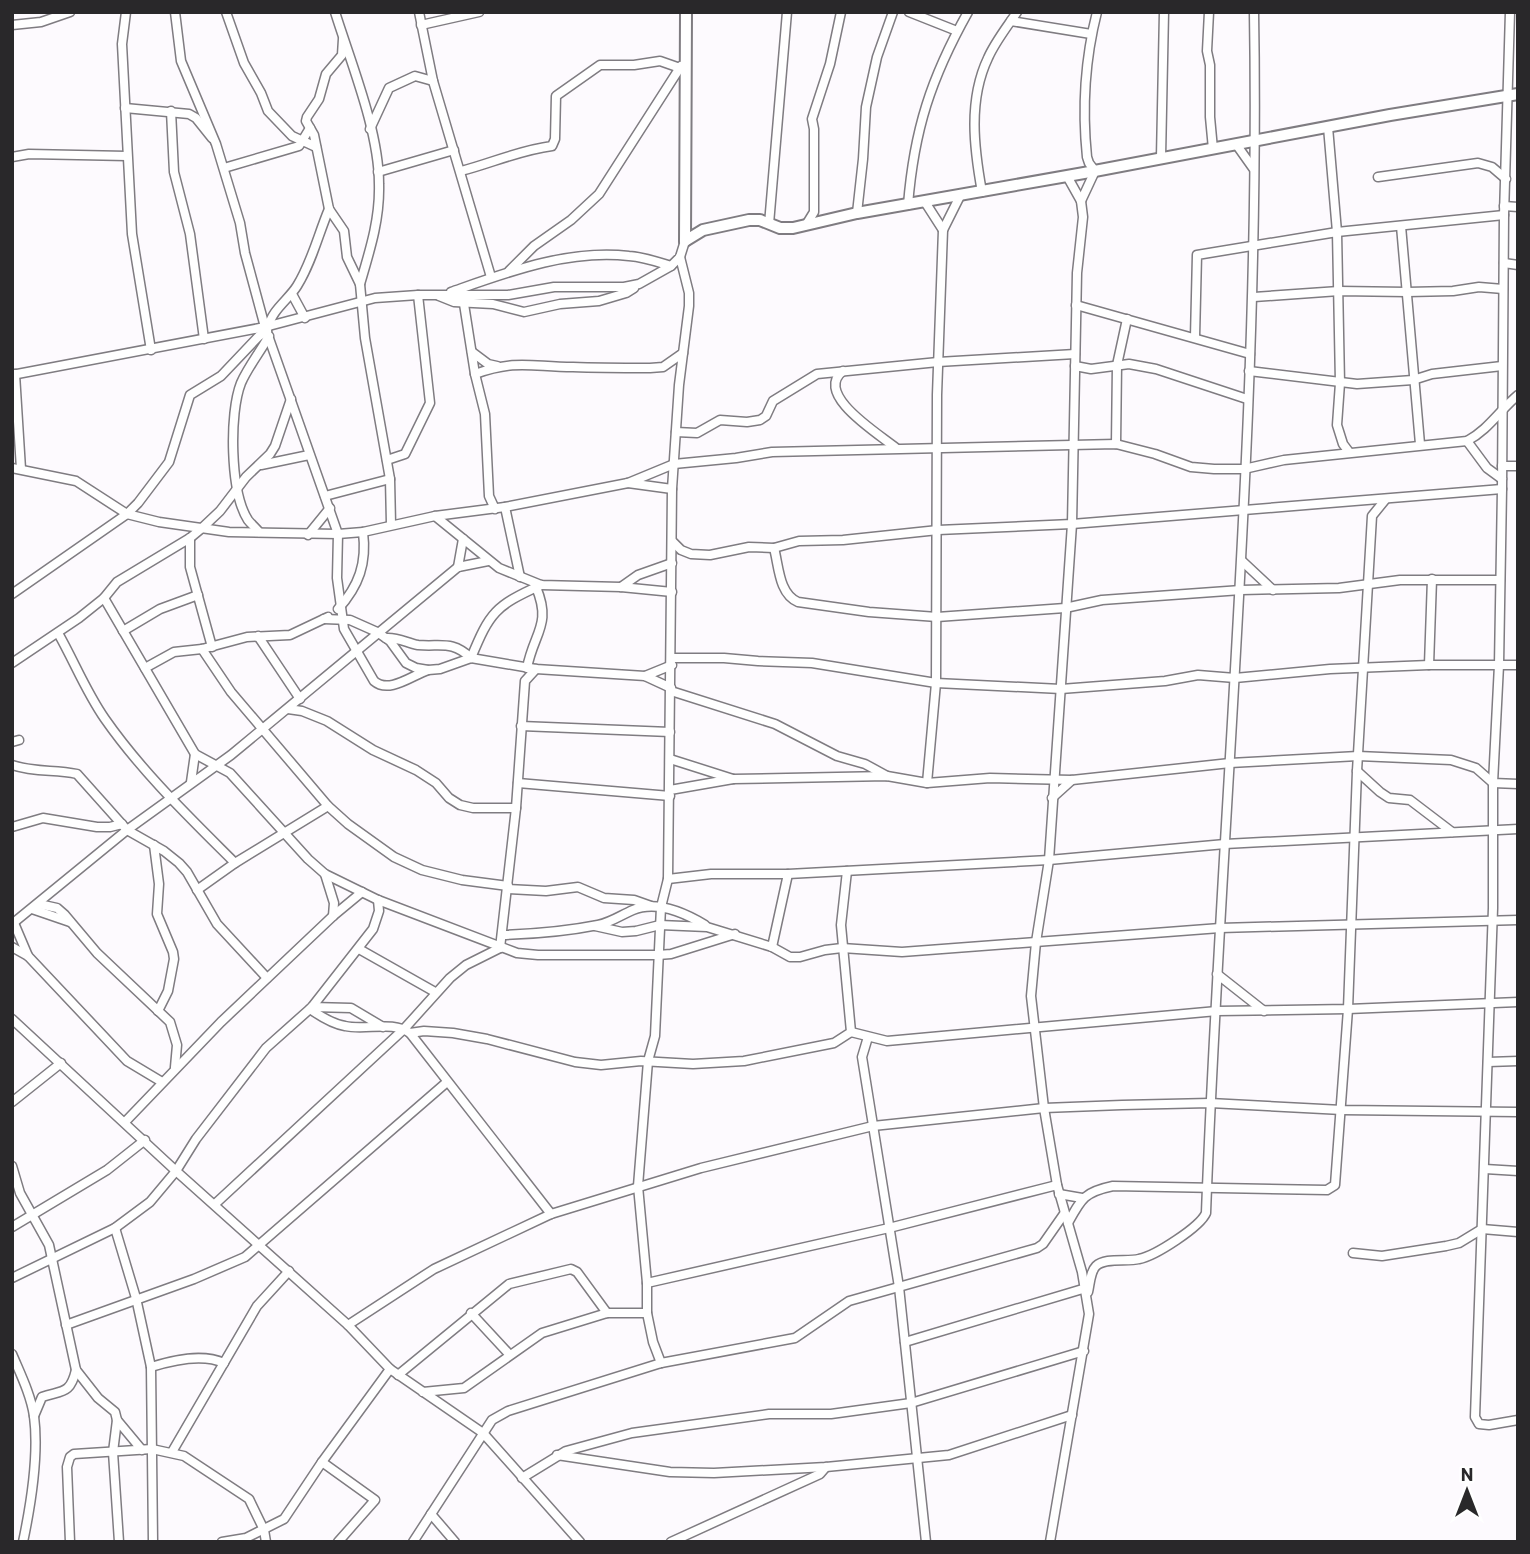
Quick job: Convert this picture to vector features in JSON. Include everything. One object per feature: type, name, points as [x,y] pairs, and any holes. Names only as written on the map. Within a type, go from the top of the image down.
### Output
[{"type":"street","points":[[12,25],[41,22],[70,12]]},
{"type":"street","points":[[127,12],[122,44],[132,234],[151,349]]},
{"type":"street","points":[[175,12],[181,61],[224,168],[267,330],[338,534],[337,578],[342,619],[348,638],[374,681],[385,687],[428,670]]},
{"type":"street","points":[[226,12],[244,63],[268,111],[284,130],[316,147]]},
{"type":"street","points":[[335,12],[370,129],[379,172],[375,233],[360,284]]},
{"type":"street","points":[[419,12],[433,81],[491,277]]},
{"type":"street","points":[[421,25],[479,12]]},
{"type":"street","points":[[441,294],[444,299],[464,304],[493,304],[532,312],[560,304],[599,302],[626,293],[671,266],[680,257],[685,241],[682,65],[686,12]]},
{"type":"street","points":[[769,223],[787,12]]},
{"type":"street","points":[[806,225],[814,212],[812,119],[830,64],[841,12]]},
{"type":"street","points":[[857,213],[863,169],[866,107],[877,57],[893,12]]},
{"type":"street","points":[[909,12],[957,31]]},
{"type":"street","points":[[908,205],[913,153],[924,106],[968,12]]},
{"type":"street","points":[[982,192],[974,136],[982,74],[987,59],[1017,12]]},
{"type":"street","points":[[1096,171],[1089,163],[1084,132],[1084,97],[1091,34],[1097,12]]},
{"type":"street","points":[[1161,157],[1164,12]]},
{"type":"street","points":[[1209,12],[1207,51],[1210,65],[1213,149]]},
{"type":"street","points":[[1086,1292],[1092,1272],[1102,1262],[1142,1259],[1198,1224],[1206,1213],[1217,974],[1241,590],[1247,399],[1254,297],[1254,12]]},
{"type":"street","points":[[1510,12],[1512,95],[1504,210],[1499,665],[1493,783],[1487,1112],[1475,1417],[1479,1424],[1489,1425],[1518,1420]]},
{"type":"street","points":[[1012,21],[1091,34]]},
{"type":"street","points":[[343,39],[342,55],[326,74],[319,99],[306,121],[316,147],[329,209],[344,231],[347,257],[360,284],[365,338],[390,479],[391,524]]},
{"type":"street","points":[[461,171],[490,164],[521,151],[552,146],[555,139],[556,96],[600,65],[634,65],[660,61],[682,65]]},
{"type":"street","points":[[509,271],[534,246],[571,220],[599,194],[682,65]]},
{"type":"street","points":[[370,129],[389,88],[415,76],[433,81]]},
{"type":"street","points":[[685,241],[703,230],[749,220],[760,220],[780,228],[806,225],[857,213],[1161,157],[1512,95]]},
{"type":"street","points":[[125,108],[189,114],[196,118],[216,144]]},
{"type":"street","points":[[172,111],[174,172],[190,234],[204,340]]},
{"type":"street","points":[[1328,127],[1339,290],[1340,383],[1337,425],[1343,444],[1349,452]]},
{"type":"street","points":[[224,168],[293,149],[303,141],[310,128]]},
{"type":"street","points":[[1236,144],[1253,167]]},
{"type":"street","points":[[379,172],[454,150]]},
{"type":"street","points":[[12,157],[29,154],[127,156]]},
{"type":"street","points":[[1378,177],[1478,163],[1492,167],[1506,179]]},
{"type":"street","points":[[1081,201],[1096,171]]},
{"type":"street","points":[[1050,1542],[1089,1314],[1086,1292],[1057,1185],[1044,1108],[1031,996],[1036,942],[1049,860],[1072,524],[1077,273],[1083,228],[1081,201],[1067,176]]},
{"type":"street","points":[[923,783],[929,773],[936,683],[938,362],[943,230],[960,196]]},
{"type":"street","points":[[925,202],[943,230]]},
{"type":"street","points":[[1195,337],[1197,255],[1518,207]]},
{"type":"street","points":[[259,532],[249,522],[238,485],[232,435],[238,395],[272,316],[292,294],[314,256],[322,222],[329,209]]},
{"type":"street","points":[[1401,226],[1420,444]]},
{"type":"street","points":[[441,294],[509,271],[565,259],[631,256],[671,266]]},
{"type":"street","points":[[661,1363],[653,1342],[647,1312],[638,1186],[648,1061],[655,1036],[660,926],[657,907],[667,891],[668,879],[672,489],[679,386],[690,293],[680,257]]},
{"type":"street","points":[[1504,264],[1518,265]]},
{"type":"street","points":[[639,284],[604,288],[554,287],[508,295],[392,295],[362,300],[267,330],[13,374],[16,468],[76,481],[127,514],[229,532],[338,534],[363,532],[435,516],[467,514],[628,483],[674,464],[772,452],[1116,444],[1191,467],[1244,469],[1284,460],[1349,452],[1467,442],[1484,430],[1502,408],[1518,395]]},
{"type":"street","points":[[1254,297],[1339,290],[1407,292],[1453,291],[1479,287],[1503,289]]},
{"type":"street","points":[[292,294],[305,318]]},
{"type":"street","points":[[387,460],[405,454],[430,403],[418,295]]},
{"type":"street","points":[[464,304],[475,374],[485,414],[489,496],[485,502],[467,514]]},
{"type":"street","points":[[1076,305],[1250,354]]},
{"type":"street","points":[[1116,444],[1117,365],[1127,319]]},
{"type":"street","points":[[12,594],[127,514],[138,503],[169,462],[190,395],[220,376],[267,330]]},
{"type":"street","points":[[472,352],[497,366]]},
{"type":"street","points":[[475,374],[497,366],[531,363],[571,368],[663,367],[684,353]]},
{"type":"street","points":[[677,432],[697,433],[720,420],[760,420],[766,416],[773,401],[813,375],[938,362],[1075,354]]},
{"type":"street","points":[[1075,366],[1091,369],[1129,364],[1156,369],[1247,399]]},
{"type":"street","points":[[1319,379],[1339,364]]},
{"type":"street","points":[[1249,371],[1340,383],[1379,384],[1413,380],[1432,374],[1502,366]]},
{"type":"street","points":[[843,371],[837,375],[833,386],[838,397],[851,412],[896,448]]},
{"type":"street","points":[[12,663],[104,598],[117,582],[190,538],[220,512],[238,485],[261,465],[275,446],[291,399]]},
{"type":"street","points":[[1467,442],[1487,468],[1502,479]]},
{"type":"street","points":[[261,465],[309,455]]},
{"type":"street","points":[[1502,466],[1518,466]]},
{"type":"street","points":[[325,496],[390,479]]},
{"type":"street","points":[[628,483],[672,489]]},
{"type":"street","points":[[673,542],[681,550],[691,554],[710,555],[750,547],[774,548],[799,541],[843,540],[938,530],[1072,524],[1502,489]]},
{"type":"street","points":[[489,496],[500,508],[520,577]]},
{"type":"street","points":[[1068,1223],[1082,1198],[1097,1189],[1113,1186],[1333,1188],[1342,1110],[1348,1009],[1357,757],[1372,516],[1385,500]]},
{"type":"street","points":[[1361,501],[1372,516]]},
{"type":"street","points":[[308,535],[330,508]]},
{"type":"street","points":[[435,516],[488,561],[538,586],[544,611],[532,669],[524,681],[516,808],[500,948]]},
{"type":"street","points":[[145,668],[174,652],[207,648],[247,637],[290,635],[324,619],[340,607],[355,588],[365,556],[363,532]]},
{"type":"street","points":[[190,538],[189,557],[207,648],[231,692],[328,806],[348,824],[394,857],[439,874],[491,885],[546,891],[578,887],[604,898],[634,900],[682,913],[707,927]]},
{"type":"street","points":[[458,566],[463,539]]},
{"type":"street","points":[[774,548],[785,590],[789,598],[798,602],[869,612],[937,617],[1065,608],[1102,600],[1241,590],[1339,588],[1432,579],[1500,580]]},
{"type":"street","points":[[28,956],[13,923],[36,907],[124,827],[171,800],[191,782],[217,765],[288,709],[377,632],[402,615],[458,566],[488,561]]},
{"type":"street","points":[[1241,561],[1273,590]]},
{"type":"street","points":[[621,587],[638,575],[672,563]]},
{"type":"street","points":[[1429,664],[1432,579]]},
{"type":"street","points":[[471,658],[492,615],[508,600],[538,586],[621,587],[672,592]]},
{"type":"street","points":[[123,631],[160,609],[198,594]]},
{"type":"street","points":[[104,598],[195,754],[230,774],[325,874],[378,900],[517,953],[671,954],[735,934]]},
{"type":"street","points":[[324,619],[342,619],[377,632],[386,638],[406,663],[416,668],[440,669],[471,658],[532,669],[645,676],[671,689],[775,724],[837,757],[865,764],[887,776]]},
{"type":"street","points":[[58,633],[103,716],[171,800],[235,863]]},
{"type":"street","points":[[258,636],[300,699]]},
{"type":"street","points":[[386,638],[405,640],[417,645],[448,645],[464,651],[471,658]]},
{"type":"street","points":[[645,676],[672,662],[724,658],[812,663],[936,683],[1061,689],[1165,681],[1198,675],[1235,678],[1330,669],[1429,664],[1518,665]]},
{"type":"street","points":[[508,665],[524,681]]},
{"type":"street","points":[[288,709],[302,711],[327,721],[373,750],[416,770],[436,783],[460,805],[473,808],[516,808]]},
{"type":"street","points":[[521,726],[670,732]]},
{"type":"street","points":[[191,782],[195,754]]},
{"type":"street","points":[[518,783],[670,793],[733,779],[887,776],[923,783],[990,778],[1072,780],[1230,763],[1401,757],[1463,762],[1476,768],[1493,783],[1518,784]]},
{"type":"street","points":[[670,759],[733,779]]},
{"type":"street","points":[[12,765],[33,771],[65,771],[77,774],[124,827],[179,863],[217,924],[267,978]]},
{"type":"street","points":[[1357,771],[1380,792],[1390,798],[1409,800],[1452,832]]},
{"type":"street","points":[[1052,798],[1072,780]]},
{"type":"street","points":[[197,890],[235,863],[328,806]]},
{"type":"street","points":[[12,827],[43,818],[97,827],[124,827]]},
{"type":"street","points":[[668,879],[711,874],[847,872],[1049,860],[1225,844],[1518,829]]},
{"type":"street","points":[[154,845],[159,884],[157,914],[174,959],[168,991],[158,1011]]},
{"type":"street","points":[[847,872],[841,925],[851,1032]]},
{"type":"street","points":[[491,885],[509,873]]},
{"type":"street","points":[[325,874],[334,903],[332,916]]},
{"type":"street","points":[[772,947],[788,874]]},
{"type":"street","points":[[125,1122],[175,1067],[332,916],[362,892]]},
{"type":"street","points":[[12,1278],[115,1228],[150,1202],[176,1171],[266,1048],[311,1008],[359,949],[377,922],[378,900]]},
{"type":"street","points":[[36,907],[70,922],[97,953],[170,1022],[177,1053],[175,1067]]},
{"type":"street","points":[[502,935],[595,926],[640,908],[657,907]]},
{"type":"street","points":[[595,926],[622,932],[660,926],[707,927],[772,947],[790,957],[842,948],[902,952],[1220,928],[1518,920]]},
{"type":"street","points":[[12,947],[28,956],[127,1061],[162,1082]]},
{"type":"street","points":[[215,1204],[407,1031],[435,992],[466,965],[500,948]]},
{"type":"street","points":[[359,949],[435,992]]},
{"type":"street","points":[[1217,974],[1265,1010]]},
{"type":"street","points":[[311,1008],[342,1026],[453,1033],[575,1062],[601,1065],[648,1061],[693,1064],[744,1061],[834,1043],[851,1032],[887,1041],[1217,1011],[1518,1002]]},
{"type":"street","points":[[311,1008],[351,1009],[383,1027]]},
{"type":"street","points":[[12,1019],[348,1325],[394,1372],[483,1433],[576,1541]]},
{"type":"street","points":[[407,1031],[551,1214]]},
{"type":"street","points":[[868,1037],[862,1057],[899,1287],[926,1542]]},
{"type":"street","points":[[1488,1062],[1518,1061]]},
{"type":"street","points":[[12,1102],[61,1063]]},
{"type":"street","points":[[66,1325],[245,1257],[447,1082]]},
{"type":"street","points":[[348,1325],[434,1269],[551,1214],[638,1186],[765,1151],[873,1126],[1044,1108],[1210,1103],[1342,1110],[1518,1112]]},
{"type":"street","points":[[12,1227],[107,1170],[145,1140]]},
{"type":"street","points":[[12,1166],[20,1193],[47,1240],[76,1370],[73,1383],[68,1389],[42,1397],[34,1416]]},
{"type":"street","points":[[1485,1169],[1518,1171]]},
{"type":"street","points":[[647,1283],[889,1228],[1057,1185]]},
{"type":"street","points":[[1059,1194],[1082,1198]]},
{"type":"street","points":[[413,1542],[492,1420],[508,1411],[661,1363],[795,1338],[849,1301],[1037,1248],[1043,1244],[1064,1214]]},
{"type":"street","points":[[115,1228],[136,1298],[151,1367],[153,1542]]},
{"type":"street","points":[[1353,1254],[1382,1256],[1446,1246],[1482,1229],[1518,1232]]},
{"type":"street","points":[[222,1542],[246,1538],[284,1519],[322,1462],[394,1372],[509,1284],[571,1269],[577,1272],[607,1313]]},
{"type":"street","points":[[172,1452],[257,1306],[289,1271]]},
{"type":"street","points":[[905,1342],[1086,1292]]},
{"type":"street","points":[[423,1392],[464,1388],[542,1333],[607,1313],[647,1312]]},
{"type":"street","points":[[471,1313],[509,1354]]},
{"type":"street","points":[[522,1478],[557,1455],[621,1436],[769,1414],[831,1414],[911,1403],[1084,1351]]},
{"type":"street","points":[[12,1353],[34,1416],[29,1515],[23,1542]]},
{"type":"street","points":[[151,1367],[166,1362],[202,1358],[224,1363]]},
{"type":"street","points":[[76,1370],[98,1398],[112,1408],[117,1420],[142,1450]]},
{"type":"street","points":[[557,1455],[670,1472],[714,1473],[826,1467],[963,1452],[1072,1415]]},
{"type":"street","points":[[117,1420],[113,1452],[119,1542]]},
{"type":"street","points":[[70,1542],[67,1467],[70,1457],[74,1454],[152,1449],[184,1456],[244,1493],[253,1504],[266,1542]]},
{"type":"street","points":[[322,1462],[375,1500],[338,1542]]},
{"type":"street","points":[[671,1542],[820,1475],[826,1467]]},
{"type":"street","points":[[431,1514],[455,1542]]}]
